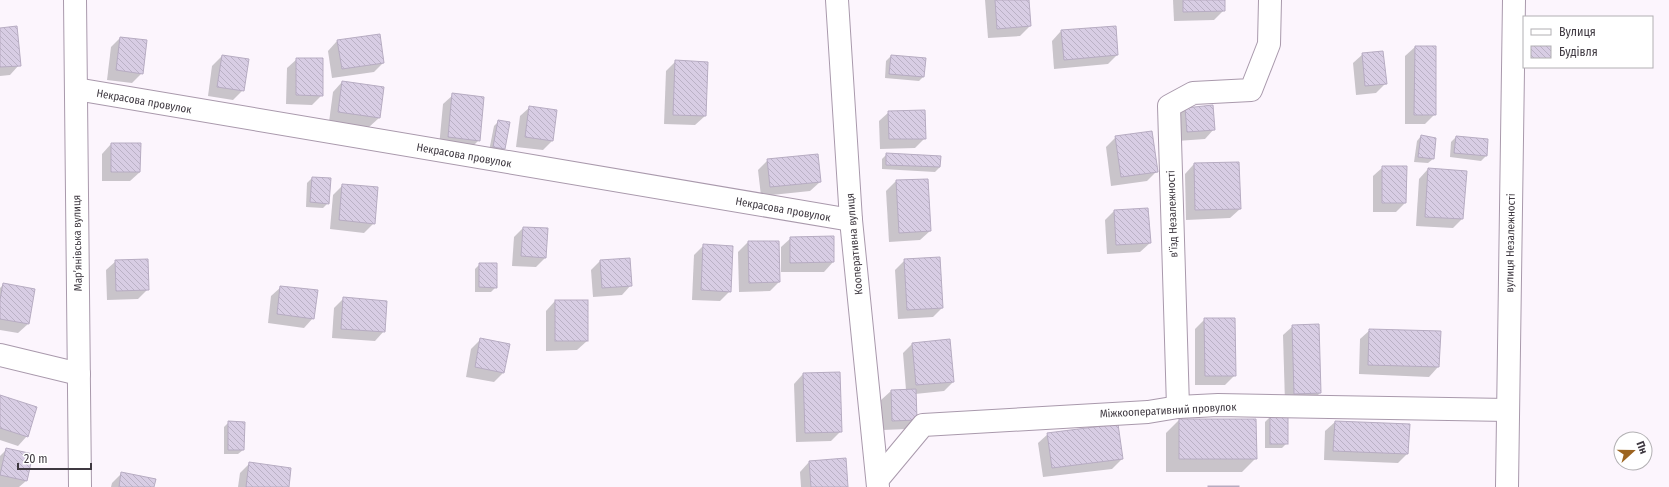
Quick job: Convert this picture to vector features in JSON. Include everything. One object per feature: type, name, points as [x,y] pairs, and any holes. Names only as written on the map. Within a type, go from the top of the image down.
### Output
[{"type":"street","name":"Мар’янівська вулиця","points":[[74,0],[80,487]]},
{"type":"street","name":"Кооперативна вулиця","points":[[838,0],[852,220],[878,483]]},
{"type":"street","name":"в'їзд Незалежності","points":[[1178,407],[1169,106],[1193,93],[1251,90],[1269,44],[1270,0]]},
{"type":"street","name":"вулиця Незалежності","points":[[1507,487],[1514,0]]},
{"type":"street","name":"Некрасова провулок","points":[[76,89],[852,220]]},
{"type":"street","points":[[0,355],[79,374]]},
{"type":"street","name":"Міжкооперативний провулок","points":[[878,483],[923,424],[1148,412],[1178,407],[1218,405],[1508,410]]},
{"type":"building","points":[[995,0],[1029,0],[1031,26],[997,29]]},
{"type":"building","points":[[1183,0],[1225,0],[1225,11],[1183,12]]},
{"type":"building","points":[[17,26],[21,66],[0,67],[0,28]]},
{"type":"building","points":[[1116,26],[1118,55],[1064,60],[1061,30]]},
{"type":"building","points":[[380,34],[384,63],[342,69],[337,40]]},
{"type":"building","points":[[120,37],[147,40],[143,74],[116,70]]},
{"type":"building","points":[[1415,46],[1436,46],[1436,115],[1414,115]]},
{"type":"building","points":[[1383,51],[1387,84],[1365,86],[1362,53]]},
{"type":"building","points":[[222,55],[249,59],[244,91],[217,87]]},
{"type":"building","points":[[891,55],[926,58],[924,77],[889,74]]},
{"type":"building","points":[[296,58],[323,58],[323,96],[296,95]]},
{"type":"building","points":[[675,60],[708,62],[706,116],[673,115]]},
{"type":"building","points":[[342,81],[384,87],[380,118],[338,112]]},
{"type":"building","points":[[452,93],[484,97],[480,141],[448,137]]},
{"type":"building","points":[[1213,105],[1215,130],[1187,132],[1185,108]]},
{"type":"building","points":[[529,106],[557,110],[553,141],[525,137]]},
{"type":"building","points":[[925,110],[926,139],[889,139],[888,111]]},
{"type":"building","points":[[498,120],[510,122],[505,149],[493,147]]},
{"type":"building","points":[[1152,131],[1158,172],[1121,177],[1115,136]]},
{"type":"building","points":[[1421,135],[1436,138],[1434,159],[1418,157]]},
{"type":"building","points":[[1456,136],[1488,139],[1487,156],[1454,153]]},
{"type":"building","points":[[111,143],[141,143],[140,172],[111,172]]},
{"type":"building","points":[[886,153],[941,156],[940,167],[886,165]]},
{"type":"building","points":[[818,154],[821,182],[770,187],[767,159]]},
{"type":"building","points":[[1239,162],[1241,209],[1195,210],[1194,163]]},
{"type":"building","points":[[1382,166],[1407,166],[1406,203],[1382,203]]},
{"type":"building","points":[[1428,168],[1467,171],[1463,219],[1425,217]]},
{"type":"building","points":[[312,177],[331,178],[329,204],[310,202]]},
{"type":"building","points":[[928,179],[931,231],[899,233],[896,180]]},
{"type":"building","points":[[342,184],[378,187],[375,224],[339,220]]},
{"type":"building","points":[[1148,208],[1151,243],[1116,245],[1114,210]]},
{"type":"building","points":[[523,227],[548,228],[546,258],[521,256]]},
{"type":"building","points":[[834,236],[834,262],[790,263],[790,237]]},
{"type":"building","points":[[748,241],[779,241],[780,282],[749,283]]},
{"type":"building","points":[[703,244],[733,246],[731,292],[701,290]]},
{"type":"building","points":[[940,257],[943,308],[907,310],[904,259]]},
{"type":"building","points":[[630,258],[632,286],[602,288],[600,260]]},
{"type":"building","points":[[148,259],[149,290],[116,291],[115,260]]},
{"type":"building","points":[[479,263],[497,263],[497,288],[479,287]]},
{"type":"building","points":[[3,283],[35,289],[29,324],[0,319],[0,300]]},
{"type":"building","points":[[280,286],[318,290],[314,319],[277,314]]},
{"type":"building","points":[[343,297],[387,301],[385,332],[341,329]]},
{"type":"building","points":[[555,300],[588,300],[588,341],[555,341]]},
{"type":"building","points":[[1204,318],[1235,318],[1236,376],[1205,376]]},
{"type":"building","points":[[1319,324],[1321,393],[1294,394],[1292,325]]},
{"type":"building","points":[[1369,329],[1441,331],[1439,367],[1368,365]]},
{"type":"building","points":[[480,338],[510,344],[504,373],[475,367]]},
{"type":"building","points":[[950,339],[954,382],[916,385],[912,343]]},
{"type":"building","points":[[840,372],[842,432],[805,433],[803,373]]},
{"type":"building","points":[[916,389],[917,420],[892,421],[891,390]]},
{"type":"building","points":[[0,395],[37,407],[28,437],[0,428]]},
{"type":"building","points":[[1270,416],[1288,416],[1288,444],[1270,444]]},
{"type":"building","points":[[1179,419],[1256,419],[1257,459],[1179,459]]},
{"type":"building","points":[[228,421],[245,422],[244,450],[228,450]]},
{"type":"building","points":[[1335,421],[1410,424],[1408,454],[1333,451]]},
{"type":"building","points":[[1118,424],[1123,459],[1052,468],[1047,433]]},
{"type":"building","points":[[6,448],[33,454],[27,481],[0,475]]},
{"type":"building","points":[[846,458],[848,487],[811,487],[809,461]]},
{"type":"building","points":[[249,462],[291,468],[289,487],[246,487]]},
{"type":"building","points":[[121,472],[156,479],[154,487],[119,487]]},
{"type":"building","points":[[1239,486],[1239,487],[1208,487]]}]
